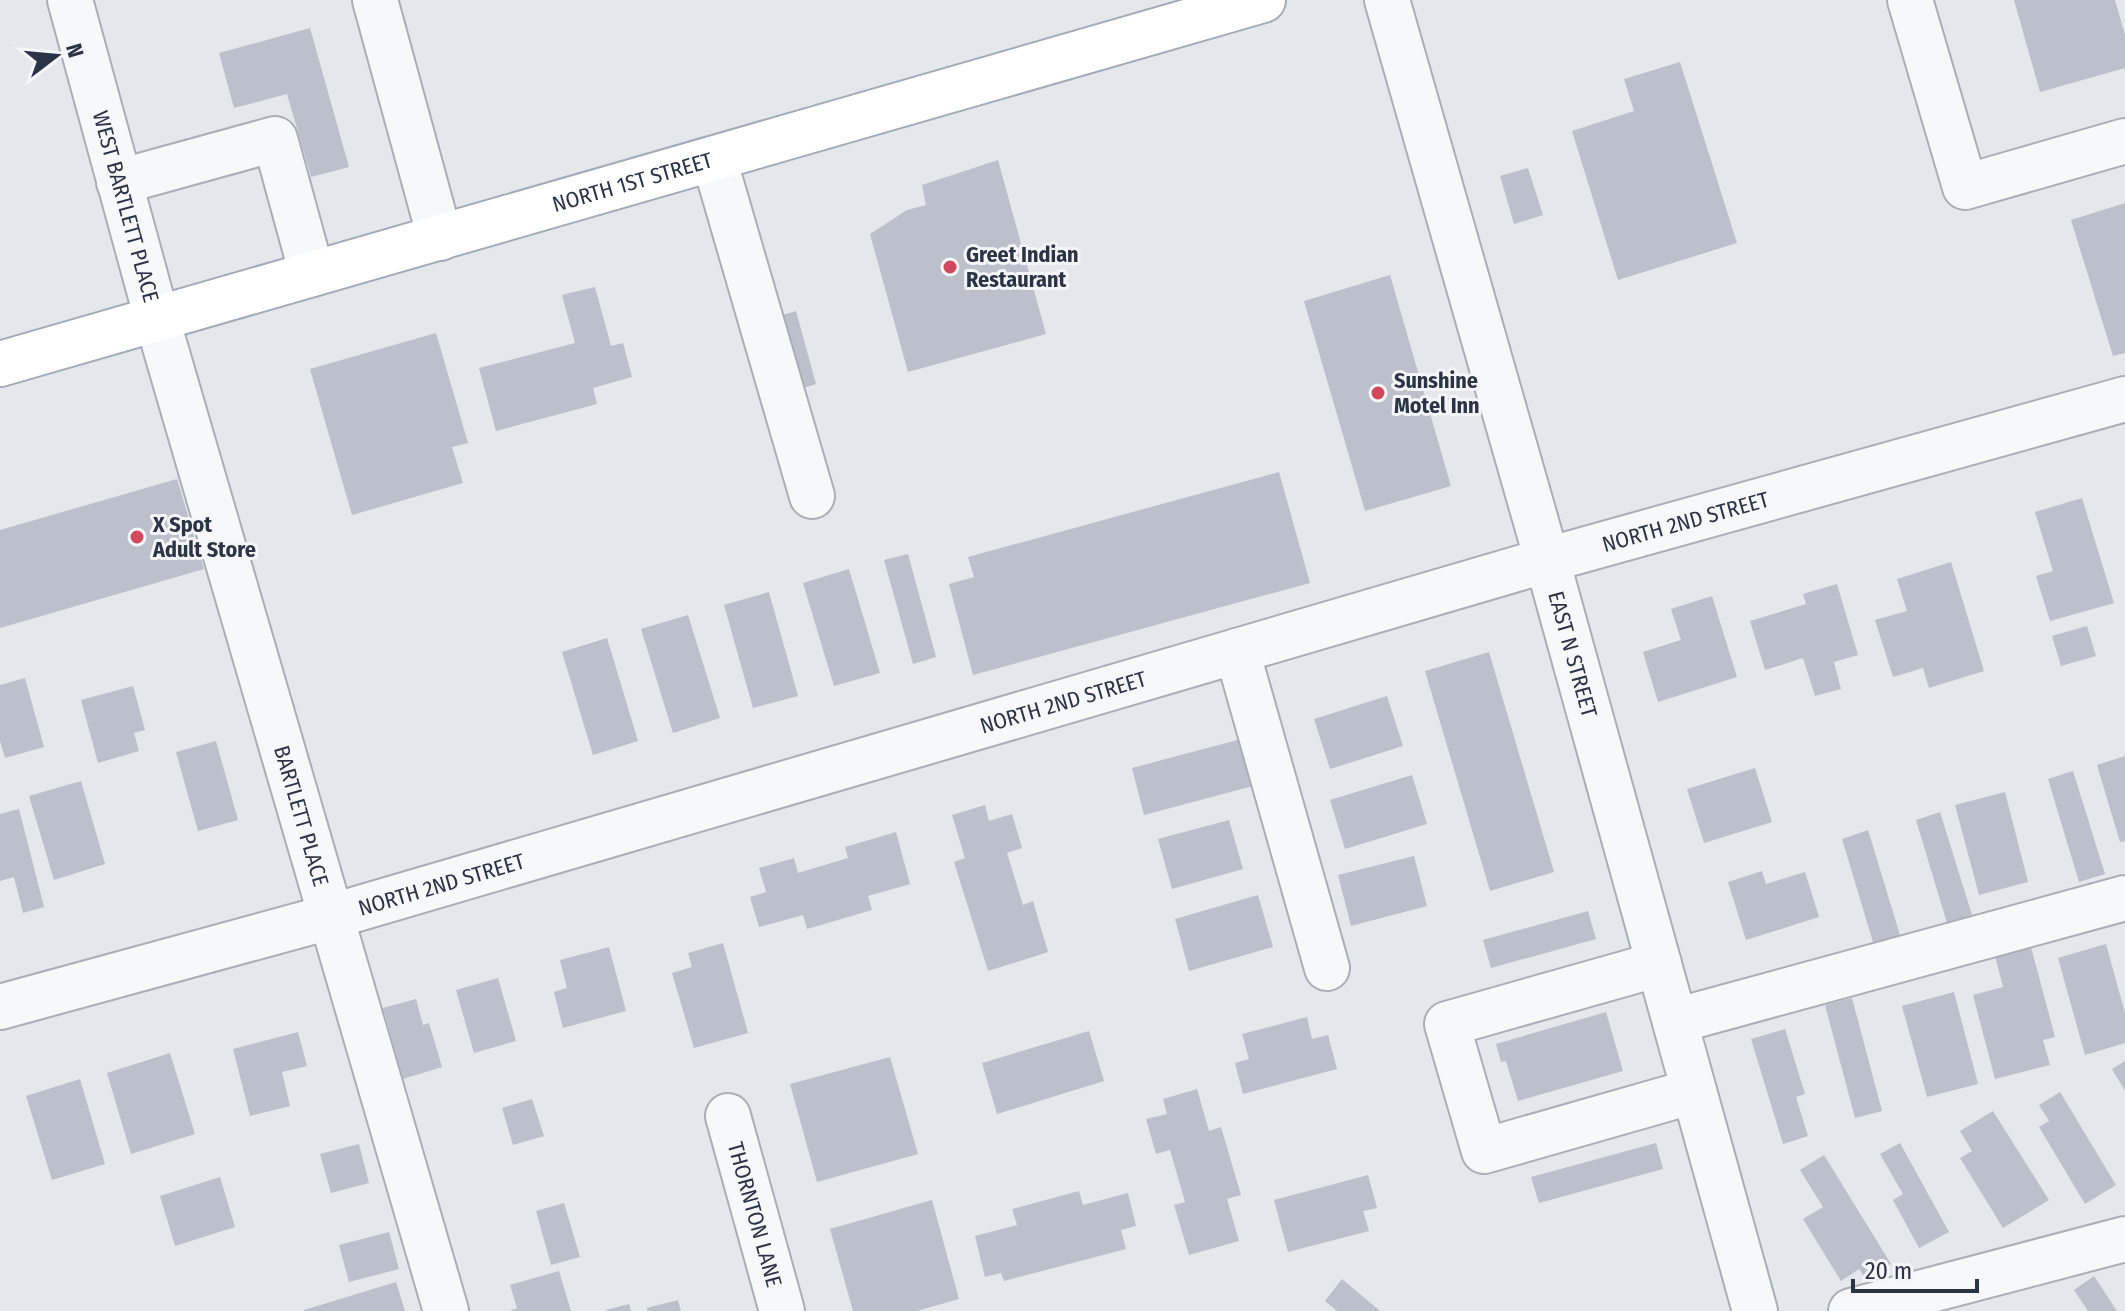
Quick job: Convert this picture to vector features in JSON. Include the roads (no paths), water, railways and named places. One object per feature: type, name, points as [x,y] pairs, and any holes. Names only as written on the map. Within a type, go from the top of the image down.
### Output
[{"type":"main road","name":"NORTH 1ST STREET","points":[[0,364],[1263,0]]},
{"type":"street","name":"WEST BARTLETT PLACE","points":[[70,0],[157,319]]},
{"type":"street","points":[[375,0],[440,238]]},
{"type":"street","name":"EAST N STREET","points":[[1387,0],[1547,560],[1755,1311]]},
{"type":"street","points":[[1910,0],[1965,187],[2125,141]]},
{"type":"street","points":[[119,182],[275,139],[312,274]]},
{"type":"street","points":[[714,159],[812,496]]},
{"type":"street","name":"BARTLETT PLACE","points":[[157,319],[446,1311]]},
{"type":"street","name":"NORTH 2ND STREET","points":[[0,1007],[333,916],[1547,560],[2125,399]]},
{"type":"street","points":[[1237,651],[1327,968]]},
{"type":"street","points":[[1675,1021],[2125,898]]},
{"type":"street","points":[[1659,964],[1447,1024],[1484,1151],[1694,1091]]},
{"type":"street","name":"THORNTON LANE","points":[[728,1116],[782,1311]]},
{"type":"street","points":[[1851,1311],[2125,1239]]},
{"type":"place","name":"Greet Indian Restaurant","points":[[950,267]]},
{"type":"place","name":"Sunshine Motel Inn","points":[[1378,393]]},
{"type":"place","name":"X Spot Adult Store","points":[[137,537]]}]
